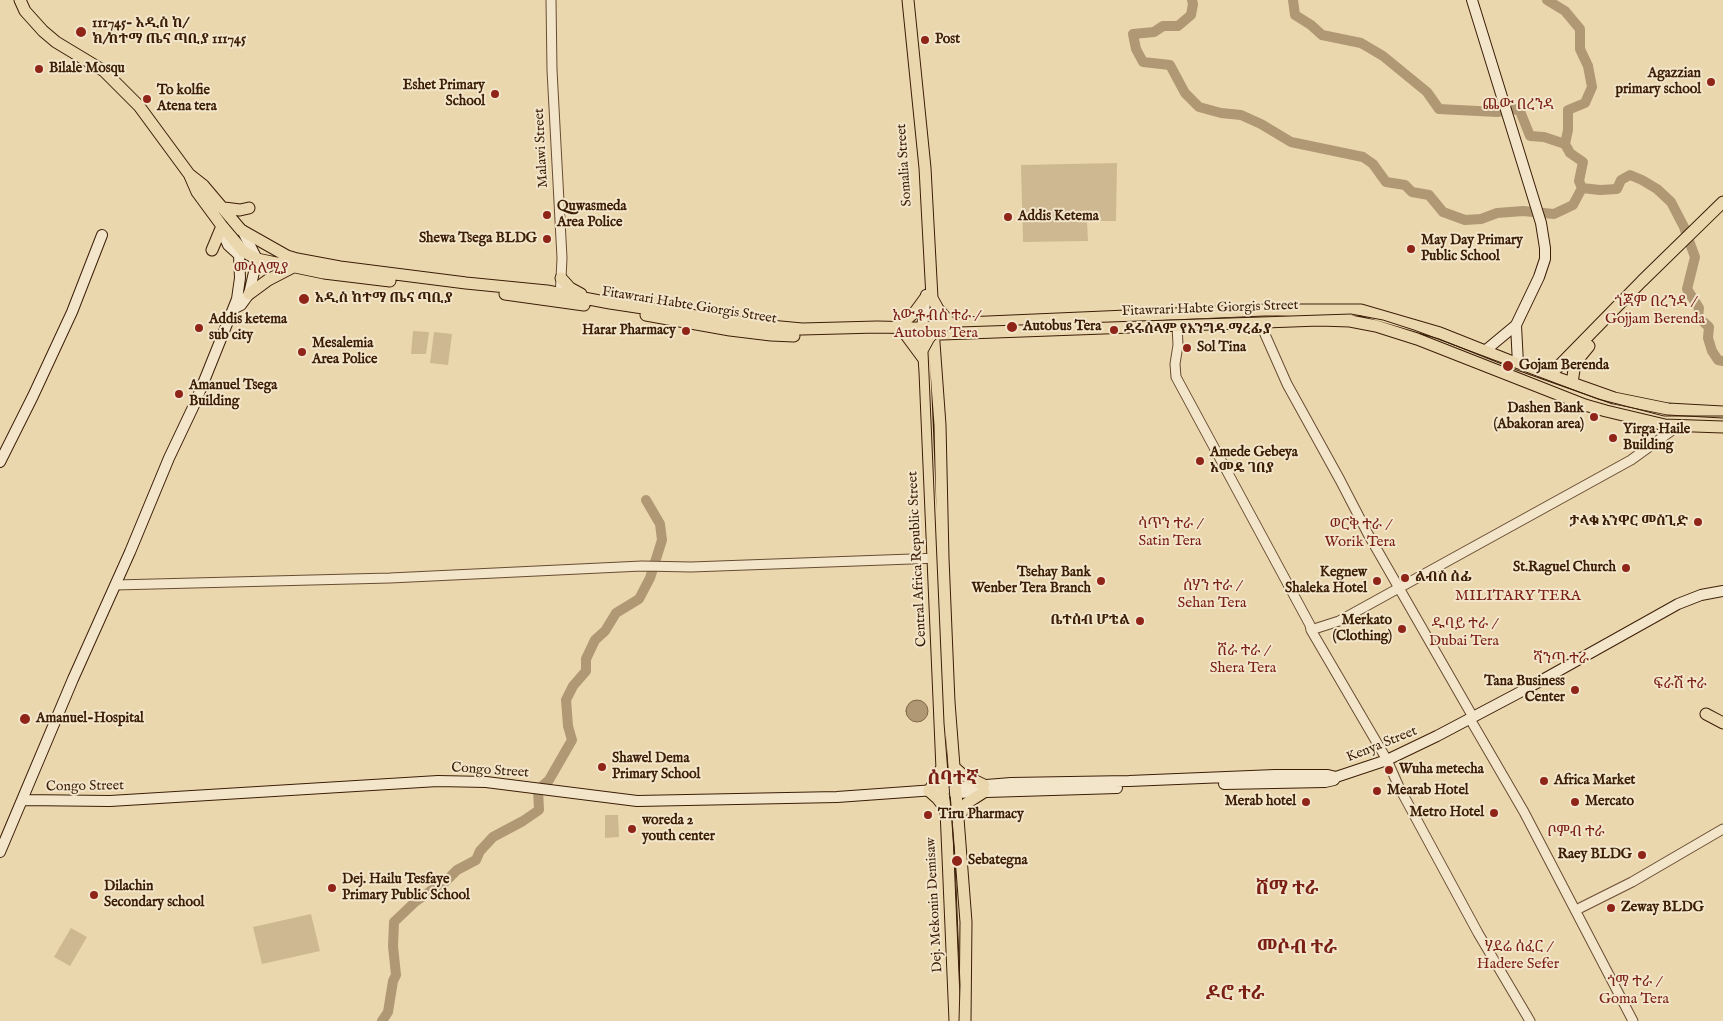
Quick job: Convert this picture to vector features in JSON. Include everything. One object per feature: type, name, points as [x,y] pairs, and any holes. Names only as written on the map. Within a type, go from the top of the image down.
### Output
[{"type":"main road","points":[[20,0],[25,11],[43,31],[56,42],[104,71],[139,106],[189,174],[203,185],[224,208],[241,230],[257,259],[249,294]]},
{"type":"main road","name":"Somalia Street","points":[[904,0],[920,169],[928,332]]},
{"type":"main road","points":[[908,0],[925,168],[932,298],[950,330]]},
{"type":"main road","points":[[1472,0],[1538,213],[1544,239],[1543,265],[1540,277],[1516,324],[1486,350]]},
{"type":"main road","name":"Fitawrari Habte Giorgis Street","points":[[189,174],[197,192],[244,252],[257,259],[295,263],[341,276],[560,298],[730,330],[771,335],[816,336],[901,331],[928,332],[1327,320],[1350,321],[1376,326],[1417,339],[1585,405],[1641,420],[1678,426],[1723,427]]},
{"type":"main road","points":[[1550,375],[1660,269],[1723,202]]},
{"type":"main road","points":[[224,208],[240,210],[249,208]]},
{"type":"main road","points":[[1690,238],[1723,209]]},
{"type":"main road","points":[[212,250],[223,227]]},
{"type":"main road","points":[[0,852],[169,458],[196,401],[237,299],[240,278],[239,255],[228,245],[223,227]]},
{"type":"main road","points":[[241,230],[287,256],[295,263],[466,283],[547,290],[560,298],[589,299],[732,322],[816,330],[901,331],[929,357],[950,330],[965,323],[1264,310],[1362,310],[1409,323],[1614,398],[1653,406],[1723,412]]},
{"type":"main road","points":[[0,455],[39,376],[100,235],[72,312],[0,462]]},
{"type":"main road","points":[[233,310],[241,305],[249,294],[295,263]]},
{"type":"main road","points":[[547,290],[561,275],[570,288],[589,299]]},
{"type":"main road","points":[[1572,383],[1576,363],[1582,353],[1644,283]]},
{"type":"main road","points":[[901,331],[926,299]]},
{"type":"main road","points":[[1516,324],[1518,364]]},
{"type":"main road","name":"Central Africa Republic Street","points":[[928,332],[929,357],[940,424],[938,558],[948,766],[955,790]]},
{"type":"main road","name":"Kenya Street","points":[[984,788],[1325,782],[1334,780],[1336,777],[1387,760],[1471,718],[1678,604],[1701,595],[1723,591]]},
{"type":"main road","points":[[1706,714],[1723,723]]},
{"type":"main road","points":[[937,791],[936,780],[948,766],[984,788],[967,803],[958,819]]},
{"type":"main road","name":"Congo Street","points":[[22,800],[110,801],[438,781],[486,782],[604,798],[642,801],[837,797],[984,788]]},
{"type":"main road","name":"Dej. Mekonin Demisaw","points":[[955,790],[966,932],[965,1021]]},
{"type":"main road","name":"Dej. Mekonin Demisaw","points":[[937,791],[938,798],[946,810],[955,1021]]},
{"type":"street","name":"Malawi Street","points":[[551,0],[552,70],[561,275],[560,298]]},
{"type":"street","points":[[1260,323],[1287,384],[1398,589],[1524,812],[1576,910],[1595,952],[1633,1021]]},
{"type":"street","points":[[1176,325],[1178,345],[1175,364],[1176,377],[1311,630],[1387,760],[1399,787],[1478,933],[1530,1021]]},
{"type":"street","points":[[1311,630],[1339,621],[1632,460],[1678,426]]},
{"type":"street","points":[[115,585],[390,578],[646,566],[691,567],[938,558]]},
{"type":"street","points":[[1576,910],[1632,882],[1723,829]]},
{"type":"shaded area","points":[[1117,163],[1116,221],[1087,221],[1088,241],[1023,242],[1021,165]]},
{"type":"shaded area","points":[[413,331],[429,332],[426,354],[411,354]]},
{"type":"shaded area","points":[[434,332],[452,334],[448,365],[430,363]]},
{"type":"shaded area","points":[[917,700],[925,703],[928,711],[925,719],[917,722],[909,719],[906,711],[909,703]]},
{"type":"shaded area","points":[[605,815],[618,815],[619,837],[605,838]]},
{"type":"shaded area","points":[[311,914],[320,951],[262,964],[253,927]]},
{"type":"shaded area","points":[[71,928],[87,937],[70,966],[54,957]]},
{"type":"waterway","points":[[1192,0],[1191,15],[1178,26],[1163,26],[1154,32],[1133,34],[1136,49],[1143,62],[1170,65],[1185,93],[1199,107],[1221,113],[1241,115],[1261,124],[1291,142],[1363,157],[1373,164],[1386,182],[1405,185],[1412,192],[1429,195],[1443,212],[1465,220],[1481,219],[1497,213],[1523,211],[1554,214],[1573,205],[1582,188]]},
{"type":"waterway","points":[[1293,0],[1295,15],[1322,35],[1361,43],[1383,56],[1427,92],[1439,109],[1497,112],[1514,109],[1520,111],[1530,136],[1544,137],[1565,144],[1570,153],[1583,162],[1579,181],[1582,188],[1617,189],[1621,180],[1630,175],[1657,189],[1671,202],[1684,227],[1695,257],[1687,289],[1699,308],[1698,317],[1709,327],[1708,338],[1712,351],[1718,360],[1723,361]]},
{"type":"waterway","points":[[1547,0],[1565,11],[1580,29],[1580,49],[1588,66],[1592,87],[1585,103],[1568,110],[1568,130],[1565,144]]},
{"type":"waterway","points":[[382,1021],[388,1012],[393,981],[396,975],[393,946],[394,922],[415,902],[444,883],[457,870],[476,860],[480,851],[493,837],[539,810],[538,790],[549,780],[572,740],[568,726],[566,700],[573,686],[586,671],[586,659],[595,640],[605,631],[616,613],[639,599],[650,578],[662,540],[660,524],[646,500]]},
{"type":"tram line","points":[[959,1021],[960,985],[955,861],[944,723],[928,352],[934,341],[944,332],[959,327],[1351,314],[1383,320],[1414,330],[1598,399],[1664,416],[1723,416]]},
{"type":"place","name":"111745- አዲስ ከ/ ክ/ከተማ ጤና ጣቢያ 111745","points":[[81,32]]},
{"type":"place","name":"Post","points":[[925,40]]},
{"type":"place","name":"Bilale Mosqu","points":[[39,69]]},
{"type":"place","name":"Agazzian primary school","points":[[1711,82]]},
{"type":"place","name":"Eshet Primary School","points":[[495,94]]},
{"type":"place","name":"To kolfie Atena tera","points":[[147,99]]},
{"type":"place","name":"Quwasmeda Area Police","points":[[547,215]]},
{"type":"place","name":"Addis Ketema","points":[[1008,217]]},
{"type":"place","name":"Shewa Tsega BLDG","points":[[547,239]]},
{"type":"place","name":"May Day Primary Public School","points":[[1411,249]]},
{"type":"place","name":"አዲስ ከተማ ጤና ጣቢያ","points":[[304,299]]},
{"type":"place","name":"Autobus Tera","points":[[1012,327]]},
{"type":"place","name":"Addis ketema sub city","points":[[199,328]]},
{"type":"place","name":"ዳሩሰላም የእንግዳ ማረፊያ","points":[[1114,330]]},
{"type":"place","name":"Harar Pharmacy","points":[[686,331]]},
{"type":"place","name":"Sol Tina","points":[[1187,348]]},
{"type":"place","name":"Mesalemia Area Police","points":[[302,352]]},
{"type":"place","name":"Gojam Berenda","points":[[1508,366]]},
{"type":"place","name":"Amanuel Tsega Building","points":[[179,394]]},
{"type":"place","name":"Dashen Bank (Abakoran area)","points":[[1594,417]]},
{"type":"place","name":"Yirga Haile Building","points":[[1613,438]]},
{"type":"place","name":"Amede Gebeya አመዴ ገበያ","points":[[1200,461]]},
{"type":"place","name":"ታላቁ አንዋር መስጊድ","points":[[1698,522]]},
{"type":"place","name":"St.Raguel Church","points":[[1626,568]]},
{"type":"place","name":"ልብስ ሰፊ","points":[[1405,578]]},
{"type":"place","name":"Tsehay Bank Wenber Tera Branch","points":[[1101,581]]},
{"type":"place","name":"Kegnew Shaleka Hotel","points":[[1377,581]]},
{"type":"place","name":"ቤተሰብ ሆቴል","points":[[1140,621]]},
{"type":"place","name":"Merkato (Clothing)","points":[[1402,629]]},
{"type":"place","name":"Tana Business Center","points":[[1575,690]]},
{"type":"place","name":"Amanuel-Hospital","points":[[25,719]]},
{"type":"place","name":"Shawel Dema Primary School","points":[[602,767]]},
{"type":"place","name":"Wuha metecha","points":[[1389,770]]},
{"type":"place","name":"Africa Market","points":[[1544,781]]},
{"type":"place","name":"Mearab Hotel","points":[[1377,791]]},
{"type":"place","name":"Merab hotel","points":[[1306,802]]},
{"type":"place","name":"Mercato","points":[[1575,802]]},
{"type":"place","name":"Metro Hotel","points":[[1494,813]]},
{"type":"place","name":"Tiru Pharmacy","points":[[928,815]]},
{"type":"place","name":"woreda 2 youth center","points":[[632,829]]},
{"type":"place","name":"Raey BLDG","points":[[1642,855]]},
{"type":"place","name":"Sebategna","points":[[957,861]]},
{"type":"place","name":"Dej. Hailu Tesfaye Primary Public School","points":[[332,888]]},
{"type":"place","name":"Dilachin Secondary school","points":[[94,895]]},
{"type":"place","name":"Zeway BLDG","points":[[1611,908]]},
{"type":"district","name":"ጨው በረንዳ","points":[[1518,106]]},
{"type":"district","name":"መሳለሚያ","points":[[261,270]]},
{"type":"district","name":"ጎጃም በረንዳ / Gojjam Berenda","points":[[1655,312]]},
{"type":"district","name":"አውቶብስ ተራ / Autobus Tera","points":[[936,326]]},
{"type":"district","name":"ሳጥን ተራ / Satin Tera","points":[[1170,534]]},
{"type":"district","name":"ወርቅ ተራ / Worik Tera","points":[[1360,534]]},
{"type":"district","name":"ሰሃን ተራ / Sehan Tera","points":[[1212,596]]},
{"type":"district","name":"MILITARY TERA","points":[[1518,597]]},
{"type":"district","name":"ዱባይ ተራ / Dubai Tera","points":[[1464,634]]},
{"type":"district","name":"ሸራ ተራ / Shera Tera","points":[[1243,660]]},
{"type":"district","name":"ሻንጣ ተራ","points":[[1561,660]]},
{"type":"district","name":"ፍራሽ ተራ","points":[[1680,685]]},
{"type":"district","name":"ሰባተኛ","points":[[953,780]]},
{"type":"district","name":"ቦምብ ተራ","points":[[1576,833]]},
{"type":"district","name":"ሸማ ተራ","points":[[1287,890]]},
{"type":"district","name":"መሶብ ተራ","points":[[1297,949]]},
{"type":"district","name":"ሃደሬ ሰፈር / Hadere Sefer","points":[[1518,956]]},
{"type":"district","name":"ጎማ ተራ / Goma Tera","points":[[1634,992]]},
{"type":"district","name":"ዶሮ ተራ","points":[[1235,995]]}]
